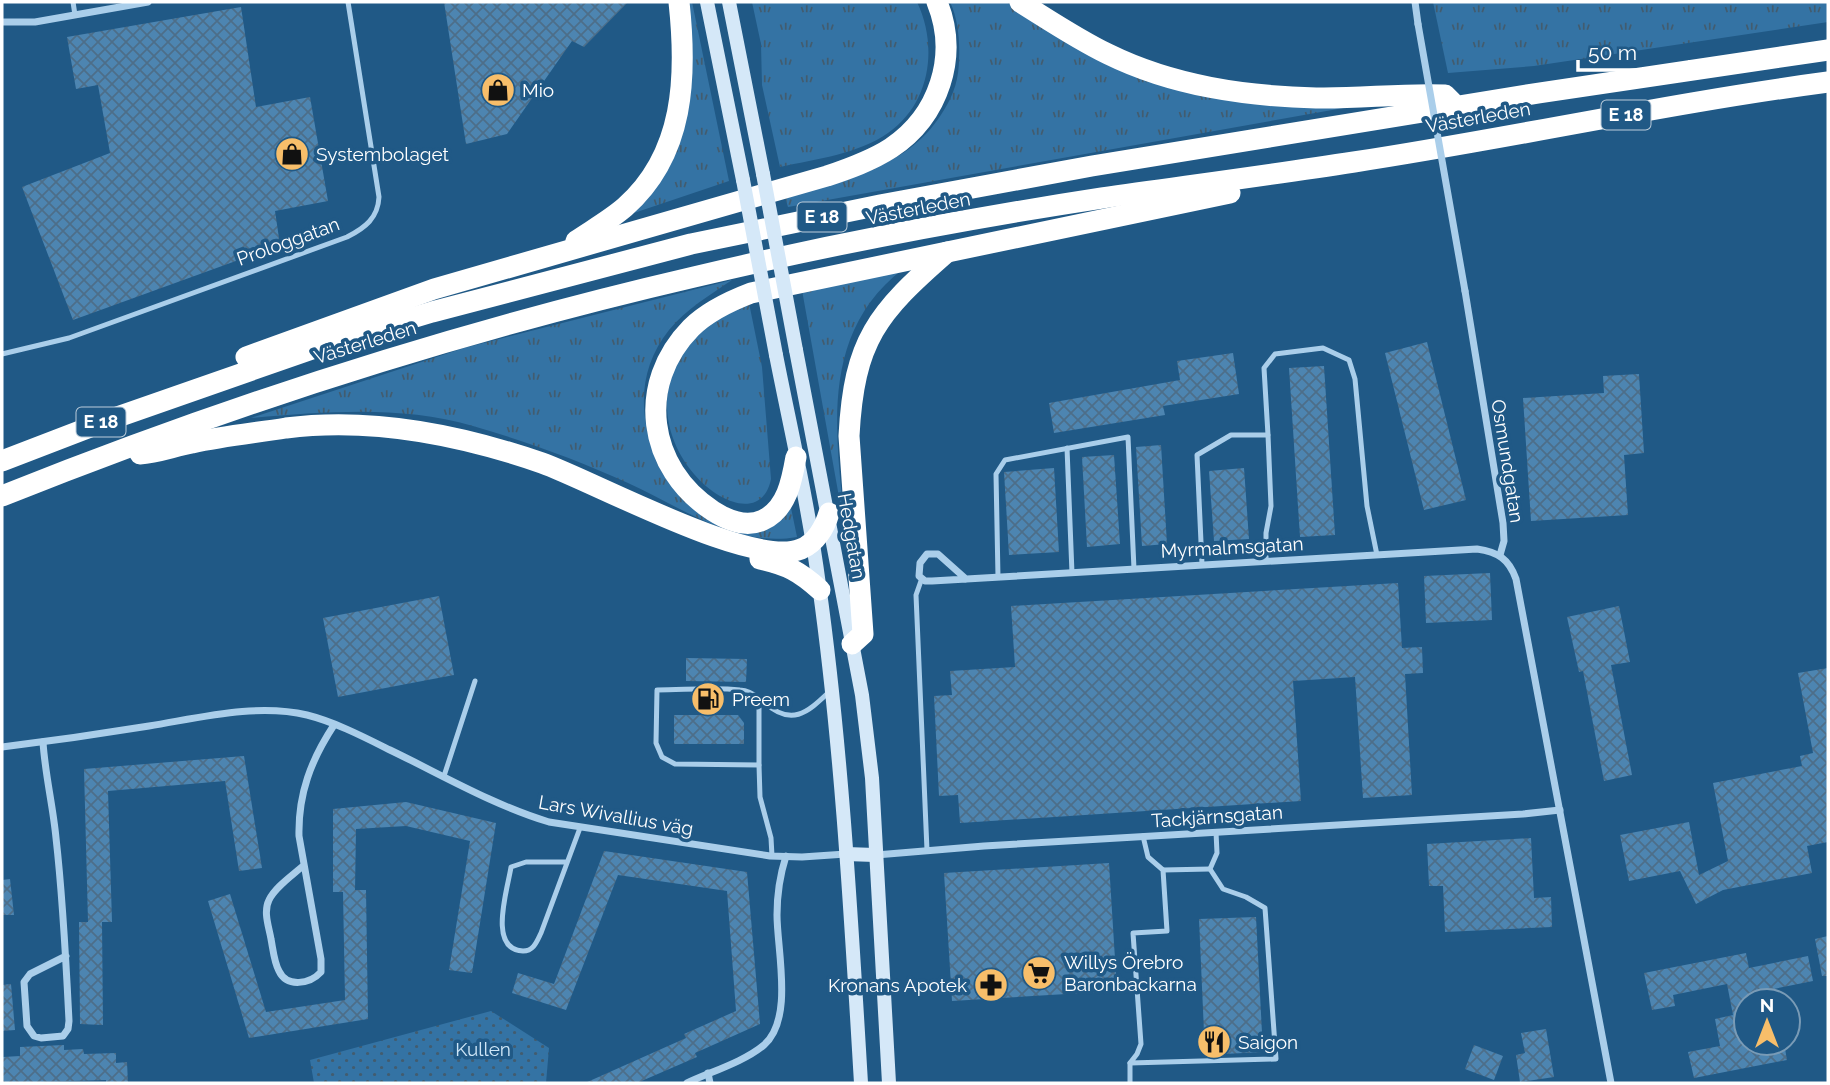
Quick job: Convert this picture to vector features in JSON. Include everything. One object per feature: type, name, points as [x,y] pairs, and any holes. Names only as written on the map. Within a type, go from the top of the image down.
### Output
[{"type":"highway","name":"E 18","points":[[561,251],[626,206],[651,178],[668,146],[680,108],[684,65],[679,2]]},
{"type":"highway","name":"E 18","points":[[202,388],[231,362],[434,289],[827,176],[889,150],[924,118],[938,92],[946,43],[937,2]]},
{"type":"highway","name":"E 18","points":[[1020,2],[1109,55],[1196,85],[1233,92],[1293,97],[1445,95],[1457,106]]},
{"type":"highway","name":"Västerleden","points":[[2,461],[329,342],[691,244],[880,205],[1092,166],[1457,106],[1828,50]]},
{"type":"highway","name":"Västerleden","points":[[2,496],[272,395],[373,363],[515,321],[698,276],[1002,215],[1358,162],[1828,82]]},
{"type":"highway","name":"E 18","points":[[796,457],[791,485],[774,513],[761,522],[745,524],[726,519],[702,504],[684,487],[671,469],[656,426],[656,399],[662,372],[673,350],[692,327],[711,311],[751,293],[1240,192],[1345,168],[1358,162]]},
{"type":"highway","points":[[852,644],[863,634],[849,436],[850,410],[858,366],[872,332],[893,301],[948,251]]},
{"type":"highway","name":"E 18","points":[[130,446],[142,454],[193,442],[309,426],[375,427],[428,433],[473,442],[543,463],[711,536],[751,547],[794,551],[811,542]]},
{"type":"highway","points":[[811,542],[825,525],[829,513]]},
{"type":"highway","name":"E 18","points":[[751,547],[755,557],[798,571],[819,586]]},
{"type":"main road","points":[[707,2],[819,586],[840,766],[861,1083]]},
{"type":"main road","name":"Hedgatan","points":[[729,2],[829,513],[865,718],[872,778],[889,1083]]},
{"type":"main road","points":[[846,854],[876,855]]},
{"type":"street","points":[[2,22],[23,23],[148,2]]},
{"type":"street","name":"Osmundgatan","points":[[1415,2],[1503,523],[1504,541],[1500,555]]},
{"type":"street","name":"Myrmalmsgatan","points":[[922,578],[932,581],[1477,549],[1500,555]]},
{"type":"street","points":[[922,578],[919,576],[920,563],[928,554],[938,554],[966,579]]},
{"type":"street","points":[[1500,555],[1511,565],[1516,579],[1611,1083]]},
{"type":"street","name":"Lars Wivallius väg","points":[[2,747],[253,712],[285,712],[307,715],[361,735],[526,815],[580,828],[772,856],[846,854]]},
{"type":"street","points":[[304,865],[269,900],[266,912],[278,970],[284,978],[303,983],[315,979],[321,972],[321,959],[299,836],[298,815],[312,764],[334,725]]},
{"type":"street","points":[[43,742],[56,834],[66,956],[68,1029],[63,1036],[34,1036],[27,1026],[23,982],[30,974],[66,956]]},
{"type":"street","name":"Tackjärnsgatan","points":[[876,855],[1560,810]]},
{"type":"street","points":[[687,1083],[753,1052],[766,1043],[774,1029],[782,989],[777,914],[786,856]]},
{"type":"street","points":[[708,1073],[710,1083]]},
{"type":"lane","points":[[73,2],[75,15]]},
{"type":"lane","name":"Prologgatan","points":[[2,354],[69,338],[347,237],[368,224],[374,216],[379,197],[348,2]]},
{"type":"lane","points":[[1266,560],[1266,533],[1271,506],[1264,368],[1275,354],[1323,348],[1349,360],[1355,379],[1367,506],[1377,555]]},
{"type":"lane","points":[[1202,564],[1197,455],[1231,435],[1268,435]]},
{"type":"lane","points":[[998,577],[996,474],[1005,460],[1128,437],[1134,569]]},
{"type":"lane","points":[[1067,448],[1072,573]]},
{"type":"lane","points":[[922,578],[916,595],[926,850]]},
{"type":"lane","points":[[444,776],[475,681]]},
{"type":"lane","points":[[759,765],[675,764],[662,757],[656,743],[657,691],[743,690],[779,713],[793,716],[810,710],[832,690]]},
{"type":"lane","points":[[759,698],[760,797],[771,838],[772,856]]},
{"type":"lane","points":[[567,862],[526,862],[511,867],[501,928],[504,939],[512,948],[525,951],[534,946],[567,862],[580,828]]},
{"type":"lane","points":[[1210,869],[1217,853],[1216,832]]},
{"type":"lane","points":[[1143,836],[1148,857],[1163,870],[1210,869]]},
{"type":"lane","points":[[1130,1063],[1276,1059],[1265,908],[1246,897],[1223,889],[1210,869]]},
{"type":"lane","points":[[1130,1083],[1130,1063],[1141,1044],[1133,933],[1167,931],[1163,870]]},
{"type":"green space","points":[[684,2],[692,2],[729,181],[625,216],[670,157]]},
{"type":"green space","points":[[752,2],[917,2],[924,19],[928,55],[922,90],[914,106],[888,133],[864,146],[780,167],[762,85],[761,44]]},
{"type":"green space","points":[[950,2],[1006,2],[1086,51],[1349,107],[788,207],[784,194],[830,183],[874,168],[895,158],[930,130],[951,98],[958,73],[958,30]]},
{"type":"green space","points":[[1433,2],[1828,2],[1828,22],[1534,66],[1448,73]]},
{"type":"green space","points":[[903,269],[875,296],[856,326],[844,358],[838,392],[837,427],[846,536],[802,290]]},
{"type":"green space","points":[[732,280],[683,315],[660,343],[645,386],[648,432],[656,462],[669,483],[711,521],[791,508],[797,537],[752,537],[731,531],[571,459],[446,419],[362,412],[251,418],[464,348]]},
{"type":"green space","points":[[749,303],[762,367],[771,479],[759,500],[738,503],[714,492],[691,470],[673,439],[667,403],[677,365],[707,327]]},
{"type":"green space","name":"Kullen","points":[[491,1011],[549,1048],[546,1083],[314,1083],[310,1060]]},
{"type":"building","name":"Mio","points":[[444,2],[628,2],[584,47],[572,41],[507,134],[466,144]]},
{"type":"building","points":[[241,7],[256,107],[310,97],[328,201],[275,211],[280,245],[73,320],[22,187],[110,153],[98,85],[76,89],[67,37]]},
{"type":"building","points":[[1427,342],[1466,500],[1424,510],[1385,353]]},
{"type":"building","points":[[1233,353],[1239,394],[1163,406],[1165,415],[1054,433],[1049,403],[1180,380],[1177,361]]},
{"type":"building","points":[[1324,366],[1335,535],[1300,537],[1289,368]]},
{"type":"building","points":[[1639,374],[1644,453],[1624,455],[1628,515],[1531,521],[1523,398],[1604,393],[1603,376]]},
{"type":"building","points":[[1161,445],[1167,544],[1142,546],[1136,447]]},
{"type":"building","points":[[1114,455],[1120,544],[1087,547],[1082,457]]},
{"type":"building","points":[[1054,468],[1059,552],[1009,555],[1004,472]]},
{"type":"building","points":[[1244,468],[1249,539],[1214,541],[1209,471]]},
{"type":"building","points":[[1490,573],[1492,620],[1426,623],[1424,576]]},
{"type":"building","points":[[1398,583],[1402,648],[1422,647],[1423,673],[1405,674],[1412,795],[1363,798],[1355,677],[1293,681],[1301,801],[960,823],[958,795],[939,796],[934,696],[952,695],[950,671],[1015,667],[1011,606]]},
{"type":"building","points":[[439,596],[454,675],[338,697],[323,618]]},
{"type":"building","points":[[1619,606],[1630,662],[1611,665],[1632,775],[1604,781],[1583,671],[1579,672],[1567,617]]},
{"type":"building","points":[[686,658],[747,659],[746,682],[686,681]]},
{"type":"building","points":[[1828,668],[1828,842],[1807,846],[1812,873],[1723,890],[1696,904],[1680,871],[1629,881],[1620,835],[1689,822],[1699,875],[1728,861],[1713,783],[1802,766],[1800,756],[1813,753],[1798,673]]},
{"type":"building","points":[[674,715],[738,715],[744,723],[744,744],[674,744]]},
{"type":"building","points":[[244,756],[262,868],[239,871],[225,781],[108,791],[112,922],[102,922],[103,1025],[80,1024],[79,922],[88,922],[84,769]]},
{"type":"building","points":[[406,802],[496,823],[472,973],[449,970],[470,841],[406,826],[356,829],[355,890],[366,890],[368,1019],[249,1038],[208,901],[230,894],[266,1012],[345,1000],[343,892],[333,892],[333,809]]},
{"type":"building","points":[[1531,838],[1534,898],[1551,897],[1552,927],[1445,932],[1443,886],[1429,886],[1427,844]]},
{"type":"building","points":[[604,851],[747,872],[760,1024],[695,1053],[697,1057],[637,1083],[585,1083],[686,1038],[684,1034],[736,1011],[727,891],[618,875],[566,1010],[512,993],[518,973],[554,984]]},
{"type":"building","points":[[1109,863],[1117,991],[952,1001],[944,873]]},
{"type":"building","points":[[10,879],[14,915],[2,915],[2,880]]},
{"type":"building","points":[[1256,917],[1263,1052],[1205,1055],[1199,919]]},
{"type":"building","points":[[1828,936],[1828,976],[1822,976],[1815,939]]},
{"type":"building","points":[[1746,953],[1749,968],[1808,956],[1813,981],[1784,987],[1732,987],[1732,1010],[1727,984],[1673,995],[1675,1006],[1652,1010],[1644,973]]},
{"type":"building","points":[[11,984],[15,1030],[2,1031],[2,985]]},
{"type":"building","points":[[1732,1015],[1732,1057],[1786,1057],[1787,1060],[1694,1078],[1688,1052],[1720,1046],[1715,1019]]},
{"type":"building","points":[[1546,1029],[1554,1077],[1520,1082],[1516,1055],[1525,1053],[1521,1033]]},
{"type":"building","points":[[64,1045],[64,1050],[83,1049],[84,1054],[116,1053],[116,1063],[127,1062],[128,1083],[106,1083],[106,1080],[2,1083],[3,1057],[20,1056],[20,1047]]},
{"type":"building","points":[[1474,1045],[1503,1056],[1494,1080],[1465,1069]]},
{"type":"place","name":"Mio","points":[[498,90]]},
{"type":"place","name":"Systembolaget","points":[[292,154]]},
{"type":"place","name":"Preem","points":[[708,699]]},
{"type":"place","name":"Willys Örebro Baronbackarna","points":[[1039,973]]},
{"type":"place","name":"Kronans Apotek","points":[[991,985]]},
{"type":"place","name":"Saigon","points":[[1214,1042]]}]
